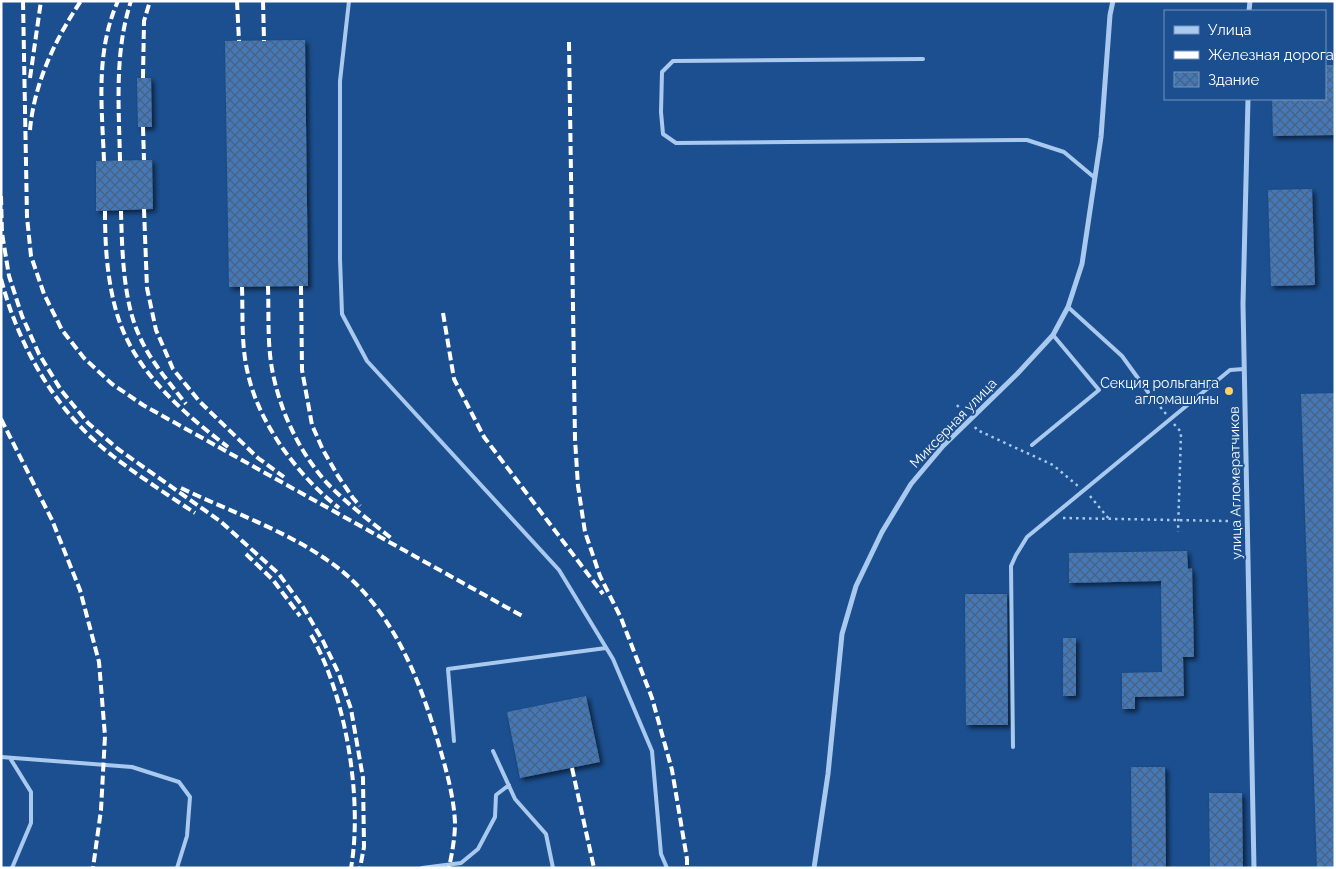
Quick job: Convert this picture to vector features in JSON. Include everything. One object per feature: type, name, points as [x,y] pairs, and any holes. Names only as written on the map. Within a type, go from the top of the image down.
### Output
[{"type":"street","name":"Миксерная улица","points":[[814,868],[828,774],[842,634],[856,586],[882,532],[911,484],[943,446],[1017,374],[1052,335],[1068,307],[1082,264],[1095,178],[1101,137],[1110,15],[1113,1]]},
{"type":"street","name":"улица Агломератчиков","points":[[1248,100],[1243,304],[1254,868]]},
{"type":"lane","points":[[349,1],[340,81],[340,259],[342,314],[367,361],[559,570],[613,659],[652,752],[661,854],[667,868]]},
{"type":"lane","points":[[923,59],[673,61],[662,72],[661,112],[663,134],[676,143],[1027,140],[1064,152],[1095,178]]},
{"type":"lane","points":[[1068,307],[1122,356],[1148,392]]},
{"type":"lane","points":[[1032,445],[1099,390],[1052,335]]},
{"type":"lane","points":[[1014,747],[1011,566],[1016,555],[1027,537],[1230,370],[1244,369]]},
{"type":"lane","points":[[454,741],[448,669],[606,648]]},
{"type":"lane","points":[[493,751],[515,798],[546,834],[553,868]]},
{"type":"lane","points":[[1,757],[132,767],[179,782],[190,797],[187,836],[177,868]]},
{"type":"lane","points":[[10,758],[31,792],[31,823],[12,868]]},
{"type":"lane","points":[[422,868],[461,863],[478,849],[495,817],[496,795],[509,785]]},
{"type":"path","points":[[1148,392],[1181,432],[1178,532]]},
{"type":"path","points":[[957,405],[977,430],[1053,464],[1092,497],[1109,519]]},
{"type":"path","points":[[1062,518],[1228,521]]},
{"type":"building","points":[[305,40],[308,286],[229,287],[225,41]]},
{"type":"building","points":[[1326,65],[1335,65],[1335,135],[1273,136],[1272,100],[1326,100]]},
{"type":"building","points":[[137,78],[151,78],[152,127],[138,127]]},
{"type":"building","points":[[152,160],[153,209],[96,211],[96,161]]},
{"type":"building","points":[[1312,189],[1315,285],[1271,286],[1268,190]]},
{"type":"building","points":[[1335,393],[1335,868],[1317,868],[1301,394]]},
{"type":"building","points":[[1187,551],[1188,569],[1192,568],[1194,657],[1183,657],[1184,696],[1135,697],[1135,709],[1122,709],[1122,673],[1162,672],[1161,581],[1069,583],[1069,553]]},
{"type":"building","points":[[965,594],[1007,594],[1008,725],[966,725]]},
{"type":"building","points":[[1063,638],[1076,638],[1076,696],[1063,696]]},
{"type":"building","points":[[586,696],[600,762],[520,778],[507,712]]},
{"type":"building","points":[[1131,767],[1165,767],[1166,868],[1132,868]]},
{"type":"building","points":[[1209,793],[1242,793],[1243,868],[1210,868]]},
{"type":"railway","points":[[23,1],[27,217],[31,256],[44,294],[62,330],[84,358],[112,384],[143,405],[524,617]]},
{"type":"railway","points":[[30,78],[41,1]]},
{"type":"railway","points":[[30,130],[36,96],[47,63],[54,46],[81,1]]},
{"type":"railway","points":[[104,161],[101,100],[103,60],[111,20],[118,1]]},
{"type":"railway","points":[[120,161],[120,60],[122,40],[131,1]]},
{"type":"railway","points":[[143,78],[144,21],[150,1]]},
{"type":"railway","points":[[237,1],[239,41]]},
{"type":"railway","points":[[263,1],[264,41]]},
{"type":"railway","points":[[569,42],[575,439],[578,486],[585,532],[600,576],[621,618],[652,698],[672,770],[687,868]]},
{"type":"railway","points":[[143,127],[144,160]]},
{"type":"railway","points":[[1,196],[2,233],[9,276],[22,316],[39,354],[61,390],[88,423],[118,449],[220,521],[279,574],[303,607],[323,641],[339,674],[351,709],[363,778],[364,847],[360,868]]},
{"type":"railway","points":[[144,209],[147,288],[156,330],[173,369],[200,402],[258,458],[284,477]]},
{"type":"railway","points":[[105,211],[109,275],[117,314],[125,335],[147,372],[162,389],[177,405],[228,447]]},
{"type":"railway","points":[[121,211],[124,274],[134,321],[149,354],[186,404]]},
{"type":"railway","points":[[1,279],[12,314],[32,358],[55,395],[82,429],[114,457],[195,513]]},
{"type":"railway","points":[[268,286],[271,363],[286,418],[308,459],[327,483],[391,538]]},
{"type":"railway","points":[[301,286],[302,370],[312,425],[323,450],[338,476],[360,506]]},
{"type":"railway","points":[[242,287],[243,342],[246,363],[253,393],[261,412],[271,430],[296,465],[309,481],[339,508]]},
{"type":"railway","points":[[443,313],[454,379],[484,437],[603,594]]},
{"type":"railway","points":[[1,419],[52,520],[80,590],[99,662],[105,736],[101,810],[93,868]]},
{"type":"railway","points":[[181,488],[295,540],[330,562],[351,579],[370,599],[386,621],[412,669],[431,719],[447,773],[455,823],[449,868]]},
{"type":"railway","points":[[246,554],[273,580],[300,616]]},
{"type":"railway","points":[[311,635],[334,687],[349,748],[355,811],[351,868]]},
{"type":"railway","points":[[572,768],[594,868]]},
{"type":"place","name":"Секция рольганга агломашины","points":[[1229,391]]}]
